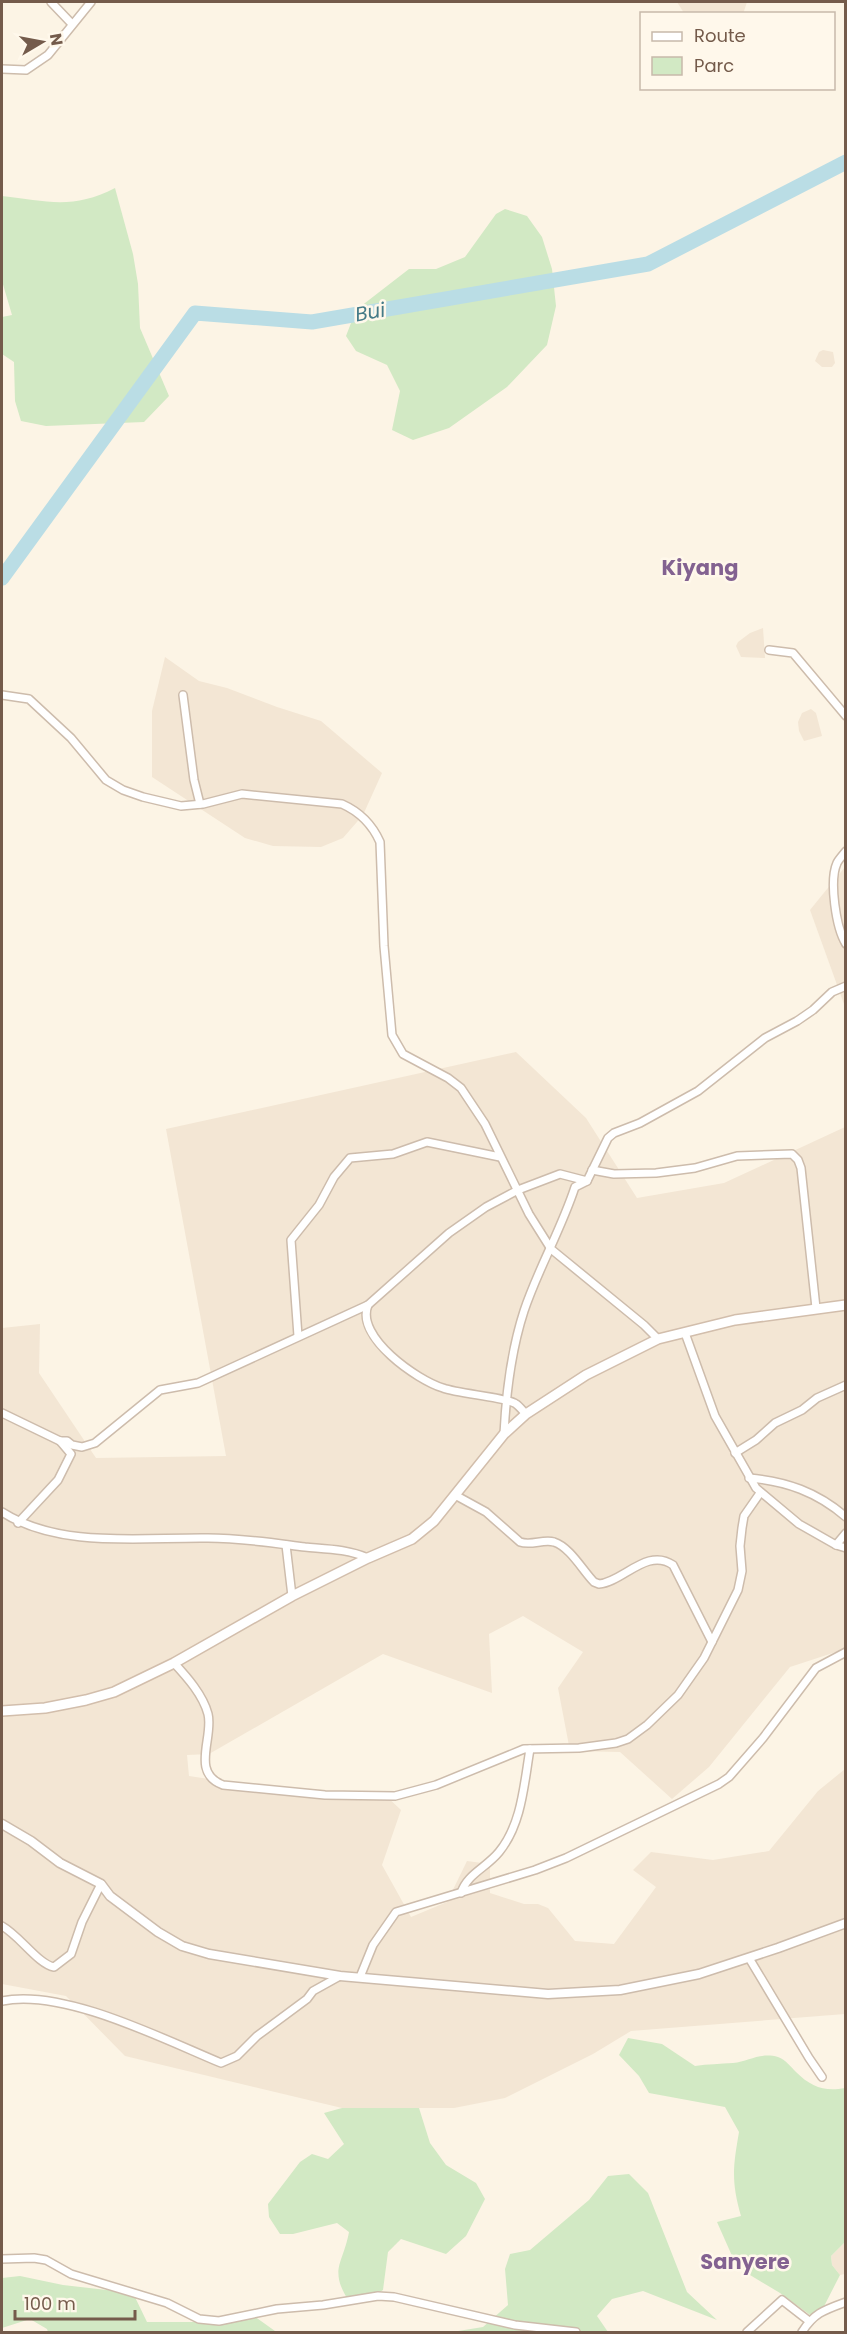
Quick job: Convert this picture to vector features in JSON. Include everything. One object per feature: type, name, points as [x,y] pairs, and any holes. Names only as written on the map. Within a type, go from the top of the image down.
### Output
[{"type":"main road","points":[[2,1711],[45,1708],[101,1696],[174,1663],[292,1596],[417,1536],[434,1521],[504,1434],[525,1414],[586,1375],[658,1339],[735,1320],[846,1305]]},
{"type":"street","points":[[51,2],[72,24]]},
{"type":"street","points":[[2,69],[26,70],[48,55],[91,2]]},
{"type":"street","points":[[769,650],[793,653],[846,716]]},
{"type":"street","points":[[2,695],[29,699],[71,738],[106,780],[123,790],[181,806],[201,804],[242,794],[342,804],[352,808],[375,829],[380,842],[384,946],[392,1035],[403,1054],[448,1078],[461,1088],[485,1124],[529,1214],[551,1249],[658,1339]]},
{"type":"street","points":[[183,695],[194,780],[201,804]]},
{"type":"street","points":[[846,851],[837,861],[833,884],[840,935],[846,944]]},
{"type":"street","points":[[504,1434],[506,1400],[525,1310],[575,1187],[587,1180],[608,1138],[698,1091],[765,1038],[805,1015],[832,992],[846,986]]},
{"type":"street","points":[[298,1336],[291,1240],[320,1203],[346,1161],[355,1157],[393,1154],[427,1142],[500,1156]]},
{"type":"street","points":[[592,1170],[614,1174],[656,1173],[695,1168],[736,1156],[792,1155],[798,1160],[801,1168],[816,1308]]},
{"type":"street","points":[[60,1441],[67,1441],[72,1445],[82,1447],[95,1443],[160,1390],[198,1383],[368,1305],[449,1233],[486,1207],[518,1190],[560,1174],[587,1180]]},
{"type":"street","points":[[368,1305],[366,1320],[374,1337],[409,1370],[446,1389],[515,1403],[525,1414]]},
{"type":"street","points":[[685,1333],[710,1403],[735,1453],[760,1493],[799,1524],[836,1545],[846,1548]]},
{"type":"street","points":[[735,1453],[756,1440],[775,1423],[802,1410],[827,1393],[846,1385]]},
{"type":"street","points":[[2,1413],[60,1441],[71,1454],[58,1480],[18,1523]]},
{"type":"street","points":[[749,1478],[771,1480],[808,1491],[846,1517]]},
{"type":"street","points":[[174,1663],[187,1677],[205,1705],[209,1716],[205,1747],[208,1774],[215,1782],[223,1785],[325,1795],[395,1796],[436,1785],[514,1752],[616,1743],[628,1739],[648,1725],[693,1677],[738,1590],[742,1571],[740,1546],[744,1516],[760,1493]]},
{"type":"street","points":[[455,1495],[486,1512],[520,1542],[526,1544],[555,1543],[566,1551],[598,1584],[651,1560],[668,1562],[673,1565],[712,1642]]},
{"type":"street","points":[[2,1512],[18,1523],[67,1536],[103,1539],[212,1538],[350,1551],[368,1558]]},
{"type":"street","points":[[836,1545],[846,1533]]},
{"type":"street","points":[[286,1545],[292,1596]]},
{"type":"street","points":[[360,1977],[373,1945],[396,1912],[566,1858],[719,1784],[729,1777],[763,1738],[816,1668],[846,1652]]},
{"type":"street","points":[[461,1893],[467,1880],[498,1853],[509,1836],[518,1814],[530,1749]]},
{"type":"street","points":[[2,1824],[31,1841],[60,1863],[101,1884],[110,1896],[158,1932],[182,1946],[209,1954],[340,1976],[548,1994],[620,1990],[688,1977],[846,1923]]},
{"type":"street","points":[[2,1926],[25,1943],[47,1966],[54,1967],[71,1954],[82,1922],[101,1884]]},
{"type":"street","points":[[749,1958],[822,2076]]},
{"type":"street","points":[[2,2001],[15,1998],[68,2004],[109,2017],[221,2063],[237,2056],[257,2036],[308,1999],[313,1991],[340,1976]]},
{"type":"street","points":[[2,2259],[45,2260],[71,2274],[167,2303],[199,2319],[219,2321],[277,2309],[323,2305],[378,2296],[394,2297],[515,2325],[576,2332]]},
{"type":"street","points":[[747,2332],[782,2300],[809,2321]]},
{"type":"street","points":[[802,2332],[809,2321],[822,2310],[846,2302]]},
{"type":"shaded area","points":[[677,2],[747,2],[744,12],[683,12]]},
{"type":"shaded area","points":[[823,350],[833,352],[835,363],[832,367],[822,367],[815,361],[819,352]]},
{"type":"shaded area","points":[[763,628],[765,658],[741,657],[736,646],[738,642],[750,633]]},
{"type":"shaded area","points":[[165,657],[199,681],[227,688],[321,721],[382,773],[363,815],[343,838],[321,847],[273,846],[245,838],[152,777],[152,711]]},
{"type":"shaded area","points":[[811,709],[816,713],[822,736],[804,741],[798,722],[802,713]]},
{"type":"shaded area","points":[[845,867],[845,1007],[810,910]]},
{"type":"shaded area","points":[[516,1052],[586,1118],[637,1198],[724,1183],[845,1127],[845,1649],[790,1667],[709,1767],[672,1799],[620,1752],[570,1751],[558,1688],[583,1652],[523,1616],[489,1634],[492,1693],[383,1654],[209,1754],[187,1755],[189,1776],[282,1790],[383,1793],[401,1810],[382,1865],[411,1917],[447,1902],[467,1861],[490,1864],[490,1893],[524,1904],[538,1904],[548,1908],[575,1941],[614,1944],[656,1887],[633,1870],[651,1852],[713,1860],[769,1851],[818,1791],[845,1769],[845,2014],[631,2031],[593,2054],[505,2098],[454,2108],[342,2108],[125,2056],[66,1996],[2,1984],[2,1328],[40,1324],[39,1373],[96,1458],[226,1456],[166,1129]]},
{"type":"shaded area","points":[[845,2242],[845,2274],[840,2275],[832,2265],[831,2256]]},
{"type":"green space","points":[[115,188],[133,254],[138,284],[140,328],[169,396],[144,422],[46,426],[21,421],[15,401],[14,362],[2,354],[2,317],[12,315],[2,281],[2,196],[72,202],[100,195]]},
{"type":"green space","points":[[505,209],[527,216],[542,237],[552,269],[556,306],[547,345],[507,387],[449,428],[413,440],[392,430],[400,391],[387,365],[356,351],[346,336],[356,310],[409,269],[436,269],[465,257],[496,214]]},
{"type":"green space","points":[[628,2038],[662,2044],[695,2066],[733,2063],[755,2057],[778,2057],[786,2061],[813,2085],[825,2089],[845,2088],[845,2242],[831,2256],[832,2265],[840,2275],[817,2320],[750,2275],[733,2258],[717,2222],[741,2216],[734,2174],[739,2132],[725,2107],[649,2093],[639,2076],[619,2055]]},
{"type":"green space","points":[[342,2108],[419,2108],[430,2143],[446,2165],[476,2183],[485,2199],[466,2236],[446,2254],[401,2239],[388,2252],[383,2290],[363,2303],[350,2303],[343,2292],[338,2274],[349,2232],[337,2223],[293,2234],[280,2234],[269,2217],[268,2204],[300,2162],[312,2154],[328,2159],[344,2144],[324,2113]]},
{"type":"green space","points":[[629,2174],[648,2193],[687,2292],[717,2320],[643,2291],[612,2299],[597,2316],[608,2332],[452,2332],[483,2327],[508,2305],[505,2269],[510,2254],[530,2250],[589,2200],[608,2176]]},
{"type":"green space","points":[[20,2276],[63,2285],[133,2293],[147,2322],[222,2322],[254,2316],[275,2332],[48,2332],[47,2329],[30,2319],[2,2328],[2,2278]]},
{"type":"waterway","name":"Bui","points":[[2,578],[195,313],[312,322],[648,264],[846,162]]},
{"type":"district","name":"Kiyang","points":[[700,568]]},
{"type":"district","name":"Sanyere","points":[[745,2262]]}]
